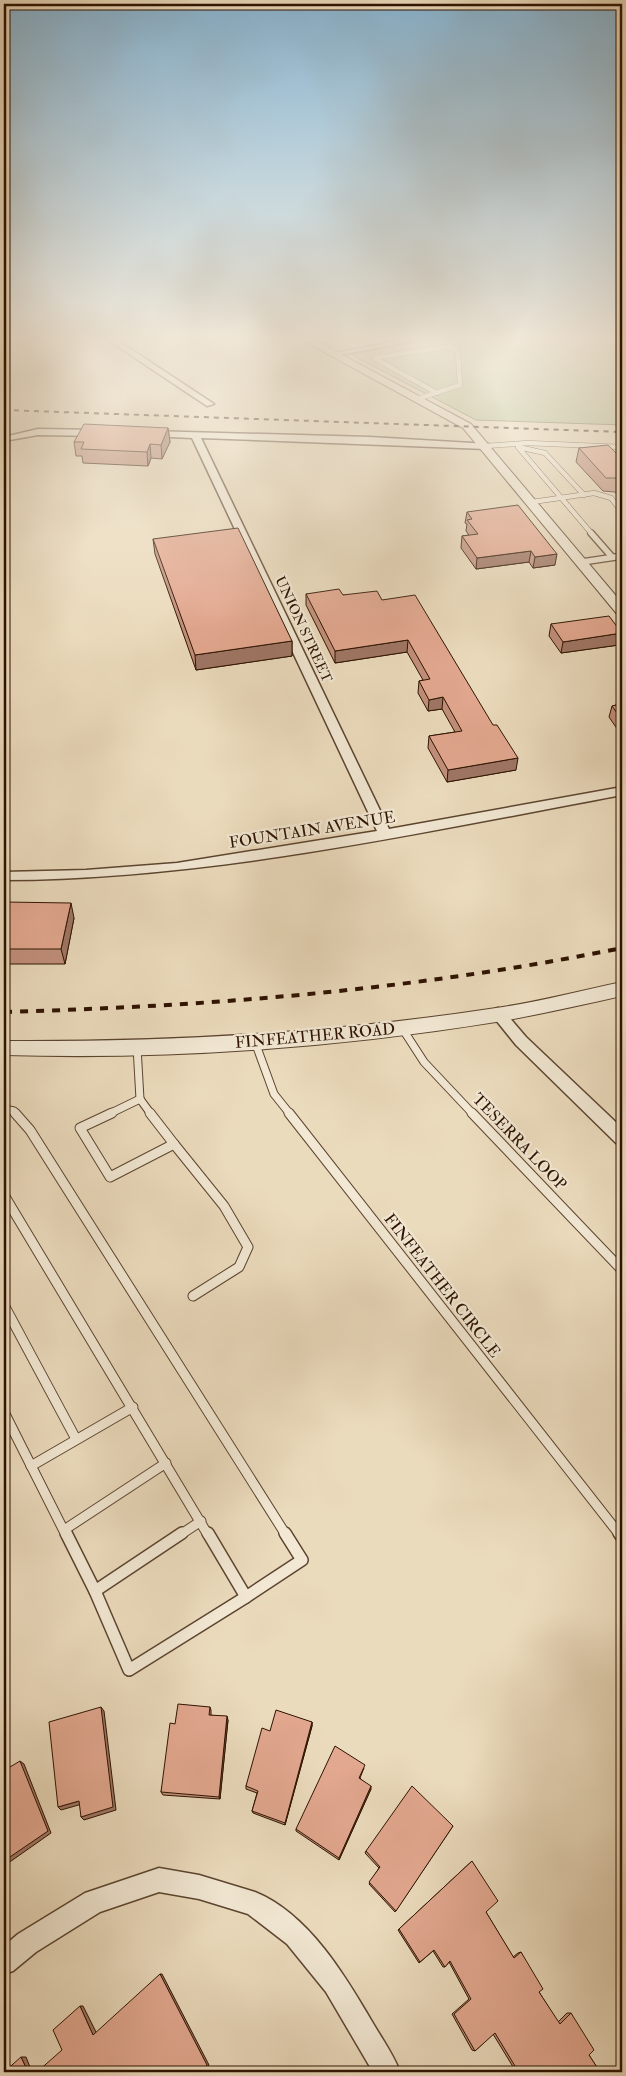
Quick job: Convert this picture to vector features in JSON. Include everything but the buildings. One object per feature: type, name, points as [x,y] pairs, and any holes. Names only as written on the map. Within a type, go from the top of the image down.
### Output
[{"type":"street","points":[[4,439],[34,433]]},
{"type":"street","points":[[97,433],[105,433]]},
{"type":"street","points":[[474,433],[622,610]]},
{"type":"street","points":[[143,434],[196,437],[370,440],[446,446],[486,446]]},
{"type":"street","name":"UNION STREET","points":[[196,437],[385,834]]},
{"type":"street","name":"FOUNTAIN AVENUE","points":[[4,876],[86,874],[177,867],[385,834],[622,791]]},
{"type":"street","name":"FINFEATHER ROAD","points":[[4,1048],[75,1049],[255,1042],[402,1028],[498,1014],[622,989]]},
{"type":"street","points":[[498,1014],[521,1041],[622,1138]]},
{"type":"street","points":[[4,1962],[28,1943],[94,1902],[159,1880],[199,1887],[255,1904],[296,1935],[334,1983],[386,2072]]},
{"type":"lane","points":[[517,445],[545,453],[584,495]]},
{"type":"lane","points":[[517,445],[560,498],[612,556]]},
{"type":"lane","points":[[486,446],[622,447]]},
{"type":"lane","points":[[532,502],[594,494],[611,498],[622,512]]},
{"type":"lane","points":[[582,562],[622,556]]},
{"type":"lane","name":"TESERRA LOOP","points":[[402,1028],[424,1062],[622,1270]]},
{"type":"lane","name":"FINFEATHER CIRCLE","points":[[255,1042],[274,1094],[622,1537]]},
{"type":"lane","points":[[137,1047],[140,1099],[229,1213],[248,1247],[239,1267],[193,1296]]},
{"type":"lane","points":[[140,1099],[80,1128],[110,1177],[174,1144]]},
{"type":"lane","points":[[4,1109],[14,1111],[30,1130],[302,1560],[129,1670],[95,1590],[4,1412]]},
{"type":"lane","points":[[5,1200],[133,1407],[246,1597]]},
{"type":"lane","points":[[4,1305],[76,1440]]},
{"type":"lane","points":[[31,1466],[133,1407]]},
{"type":"lane","points":[[64,1530],[166,1463]]},
{"type":"lane","points":[[95,1590],[202,1521]]},
{"type":"railway","points":[[4,1012],[160,1005],[314,994],[467,975],[622,948]]}]
